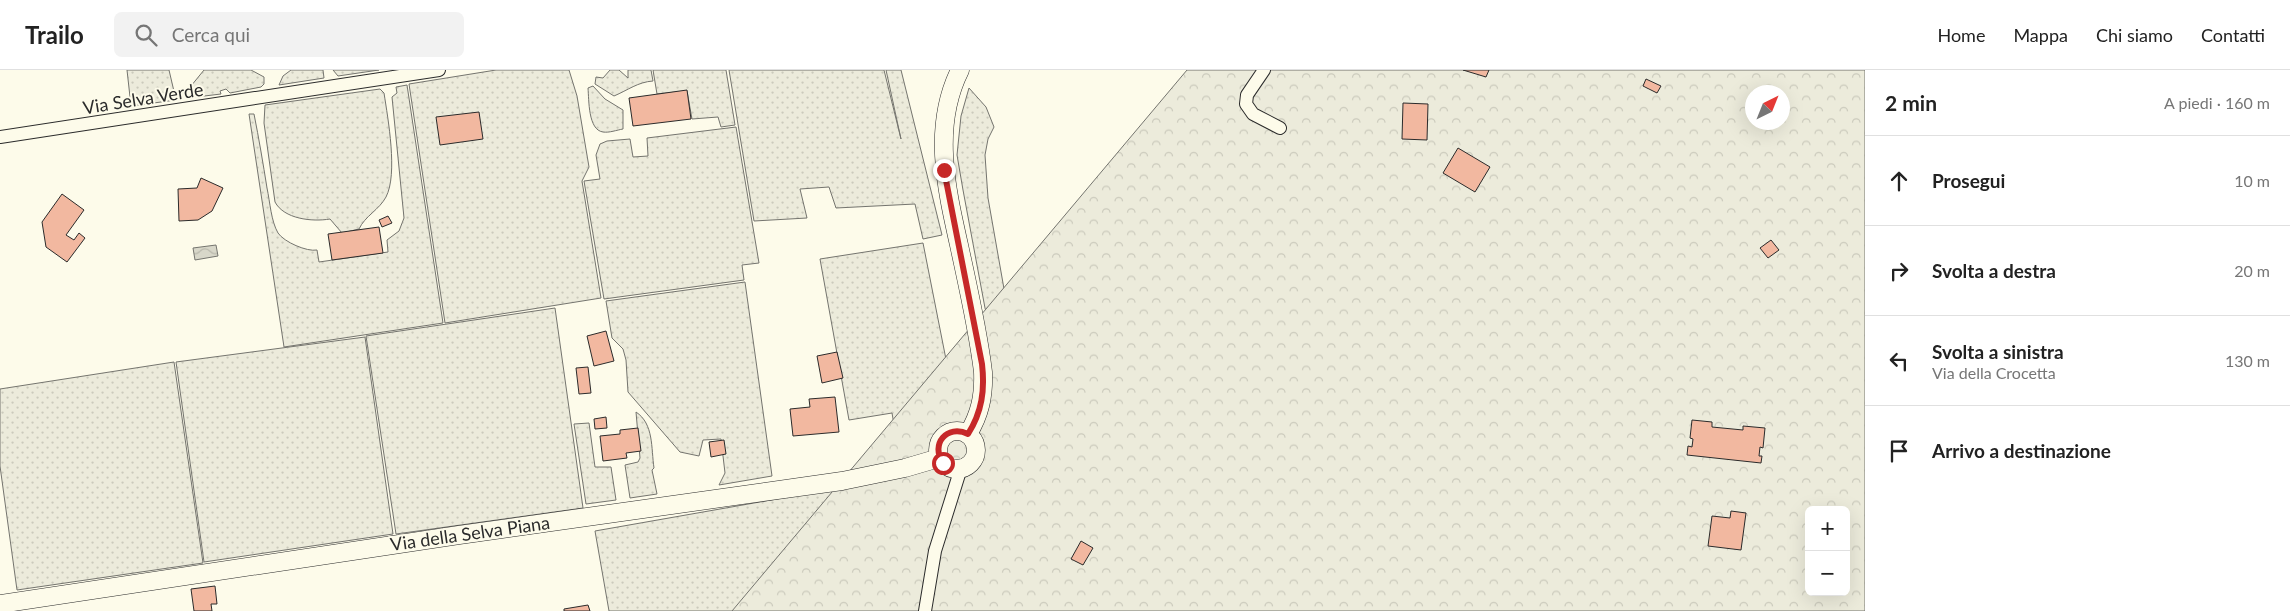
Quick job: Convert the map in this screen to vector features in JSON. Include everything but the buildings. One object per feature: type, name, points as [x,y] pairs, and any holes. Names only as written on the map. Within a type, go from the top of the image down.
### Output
[{"type":"street","name":"Via Selva Verde","points":[[0,137],[439,70]]},
{"type":"street","points":[[960,70],[953,86],[947,114],[943,162],[947,193],[983,372],[982,400],[977,418],[968,434]]},
{"type":"street","points":[[1264,70],[1247,95],[1246,104],[1254,114],[1280,128]]},
{"type":"street","points":[[956,431],[968,434],[972,438],[976,450],[972,462],[961,468],[948,467],[939,458],[938,445],[945,435],[956,431]]},
{"type":"street","name":"Via della Selva Piana","points":[[0,604],[459,535],[842,481],[900,469],[939,458]]},
{"type":"street","points":[[925,611],[935,551],[961,468]]},
{"type":"green space","points":[[127,70],[169,70],[176,100],[131,106]]},
{"type":"green space","points":[[204,70],[251,70],[264,77],[264,84],[261,87],[230,93],[226,89],[220,91],[221,94],[196,97],[190,92],[191,86]]},
{"type":"green space","points":[[291,70],[323,70],[324,78],[279,85],[283,76]]},
{"type":"green space","points":[[333,70],[379,70],[338,76]]},
{"type":"green space","points":[[496,70],[569,70],[577,96],[589,167],[582,181],[601,298],[445,323],[409,84]]},
{"type":"green space","points":[[610,70],[619,70],[628,78],[628,70],[651,70],[653,81],[638,85],[614,96],[595,84],[596,77],[603,78]]},
{"type":"green space","points":[[653,70],[726,70],[735,125],[721,127],[718,117],[692,119],[687,91],[657,94]]},
{"type":"green space","points":[[729,70],[884,70],[901,139],[886,70],[901,70],[942,235],[923,239],[915,204],[836,208],[829,187],[800,189],[807,218],[754,221]]},
{"type":"green space","points":[[1187,70],[1865,70],[1865,611],[732,611]]},
{"type":"green space","points":[[407,85],[443,323],[284,347],[249,114],[254,114],[272,217],[281,236],[290,243],[302,248],[317,250],[319,262],[388,252],[387,240],[399,231],[404,218],[392,97],[397,93],[396,87]]},
{"type":"green space","points":[[593,86],[605,99],[623,110],[623,129],[603,132],[594,126],[590,114],[588,88]]},
{"type":"green space","points":[[969,88],[986,107],[994,127],[988,139],[985,155],[988,198],[1025,408],[993,338],[985,308],[963,190],[957,155],[961,116]]},
{"type":"green space","points":[[380,89],[384,93],[390,131],[392,161],[390,187],[380,206],[365,220],[359,229],[342,233],[330,219],[299,218],[279,208],[275,202],[264,123],[265,105]]},
{"type":"green space","points":[[736,127],[759,263],[742,265],[744,280],[604,299],[584,181],[600,179],[596,155],[600,144],[607,141],[630,139],[633,157],[648,156],[647,138]]},
{"type":"green space","points":[[923,243],[956,410],[900,460],[892,413],[849,420],[820,259]]},
{"type":"green space","points":[[745,282],[772,476],[719,485],[725,473],[721,439],[703,440],[699,456],[680,452],[628,392],[626,360],[623,349],[612,338],[606,301]]},
{"type":"green space","points":[[555,308],[583,508],[396,534],[366,336]]},
{"type":"green space","points":[[365,337],[393,534],[204,562],[176,362]]},
{"type":"green space","points":[[174,362],[203,563],[17,590],[0,466],[0,389]]},
{"type":"green space","points":[[636,412],[646,423],[651,437],[654,468],[652,470],[657,494],[630,498],[625,465],[638,462],[640,458]]},
{"type":"green space","points":[[589,423],[595,467],[611,467],[616,500],[586,504],[574,424]]},
{"type":"green space","points":[[936,471],[923,611],[609,611],[595,531]]},
{"type":"water","points":[[216,245],[218,256],[195,260],[193,248]]},
{"type":"route","points":[[943,463],[939,458],[938,452],[940,440],[950,432],[962,431],[968,434],[980,410],[983,381],[982,364],[944,170]]}]
